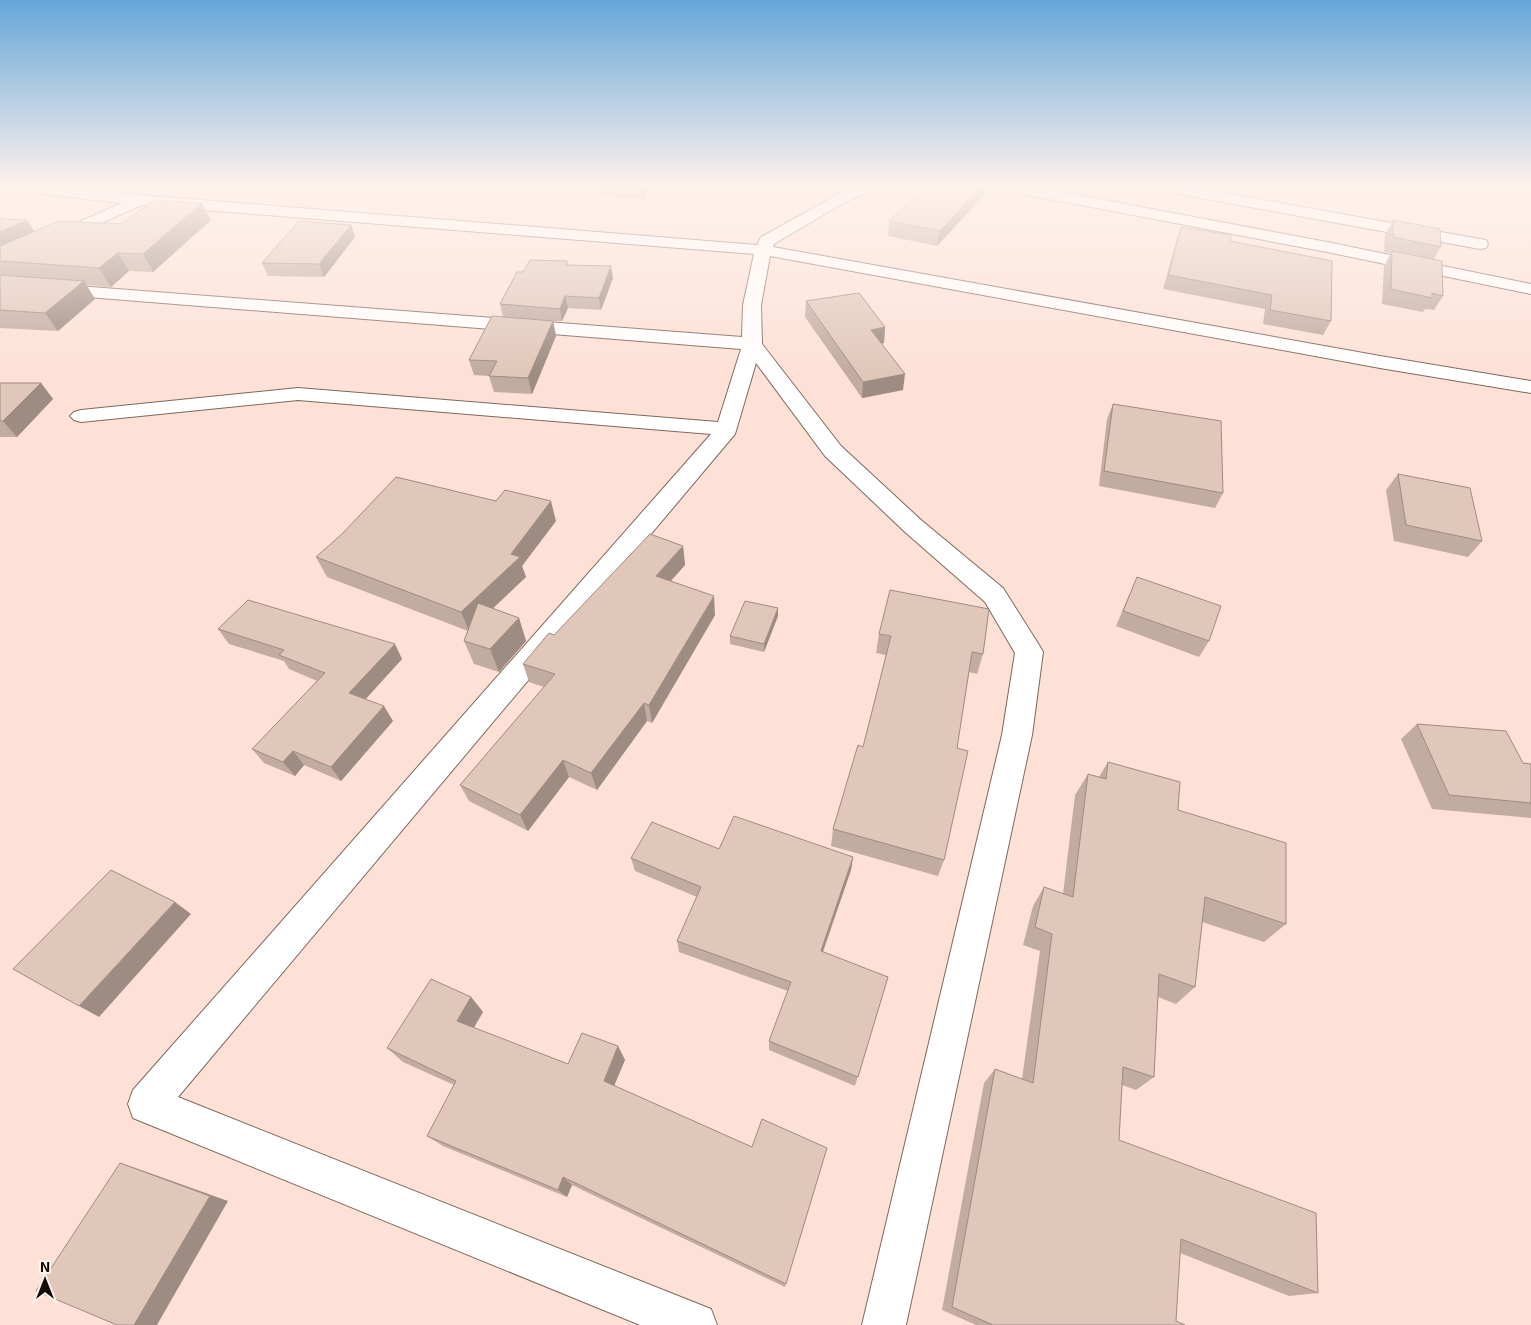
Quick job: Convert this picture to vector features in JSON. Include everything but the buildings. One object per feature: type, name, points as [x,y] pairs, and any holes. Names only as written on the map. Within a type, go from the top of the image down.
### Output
[{"type":"street","points":[[0,263],[31,249]]},
{"type":"street","points":[[748,249],[1371,361],[1531,387]]},
{"type":"street","points":[[1340,249],[1531,289]]},
{"type":"street","points":[[695,1325],[147,1104],[727,430],[752,344],[752,304],[763,250]]},
{"type":"street","points":[[0,285],[752,344],[832,451],[913,526],[994,595],[1029,652],[1018,735],[884,1325]]},
{"type":"street","points":[[81,416],[298,394],[727,430]]}]
